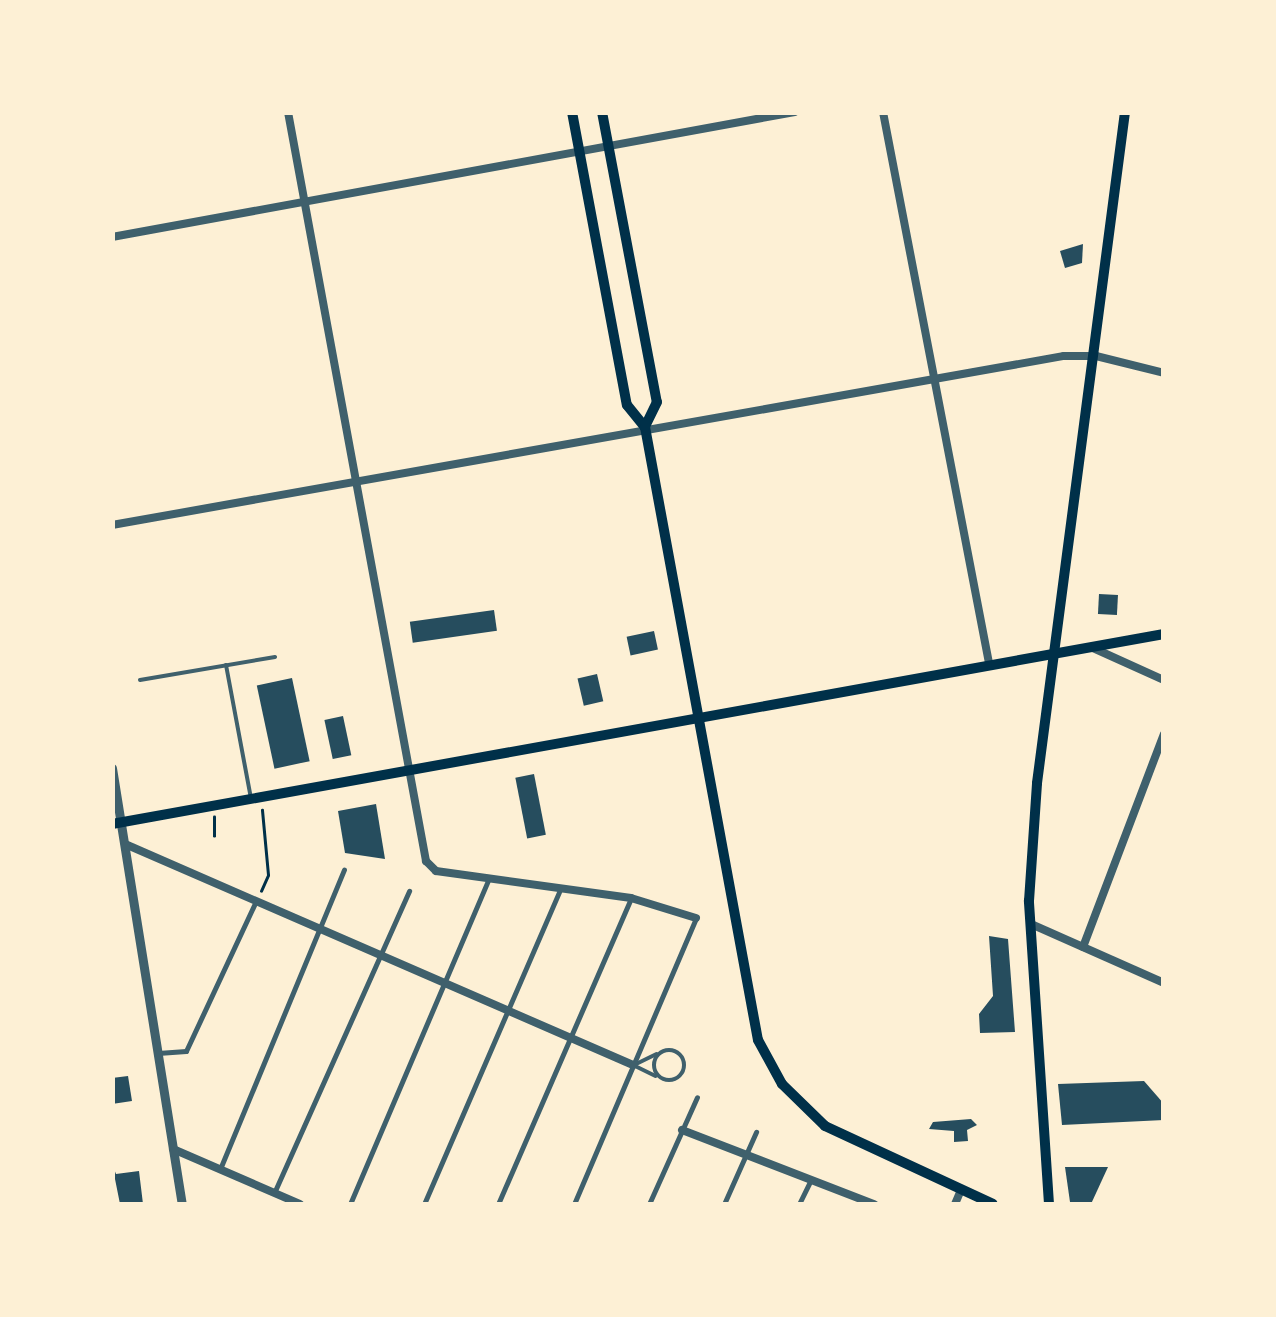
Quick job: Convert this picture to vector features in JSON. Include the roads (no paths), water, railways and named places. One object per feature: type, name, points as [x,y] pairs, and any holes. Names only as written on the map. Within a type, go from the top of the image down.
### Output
[{"type":"main road","points":[[572,112],[627,405],[645,427],[751,1017],[772,1067],[796,1102],[842,1138],[993,1204]]},
{"type":"main road","points":[[602,112],[656,402],[645,427]]},
{"type":"main road","points":[[1049,1204],[1028,923],[1038,783],[1125,112]]},
{"type":"main road","points":[[117,823],[1084,644],[1164,634]]},
{"type":"street","points":[[288,112],[430,868],[631,898],[696,918],[574,1204]]},
{"type":"street","points":[[112,237],[795,112]]},
{"type":"street","points":[[883,112],[989,663]]},
{"type":"street","points":[[112,525],[360,483],[645,427],[934,379],[1096,356],[1164,373]]},
{"type":"street","points":[[1084,644],[1164,680]]},
{"type":"street","points":[[1083,948],[1164,734]]},
{"type":"street","points":[[112,768],[117,823],[125,844],[182,1204]]},
{"type":"street","points":[[125,844],[633,1066]]},
{"type":"street","points":[[220,1169],[344,870]]},
{"type":"street","points":[[350,1204],[488,878]]},
{"type":"street","points":[[424,1204],[560,890]]},
{"type":"street","points":[[274,1193],[409,891]]},
{"type":"street","points":[[498,1204],[631,898]]},
{"type":"street","points":[[158,1053],[186,1051],[256,901]]},
{"type":"street","points":[[1028,923],[1164,983]]},
{"type":"street","points":[[649,1204],[696,1098]]},
{"type":"street","points":[[682,1130],[873,1204]]},
{"type":"street","points":[[724,1204],[756,1132]]},
{"type":"street","points":[[172,1149],[300,1204]]},
{"type":"street","points":[[799,1204],[811,1178]]},
{"type":"street","points":[[955,1204],[961,1190]]},
{"type":"lane","points":[[140,680],[275,657]]},
{"type":"lane","points":[[226,665],[256,799]]},
{"type":"lane","points":[[676,1051],[684,1063],[679,1076],[664,1079],[633,1066],[661,1052],[676,1051]]},
{"type":"lane","points":[[661,1052],[654,1069],[664,1079]]}]
